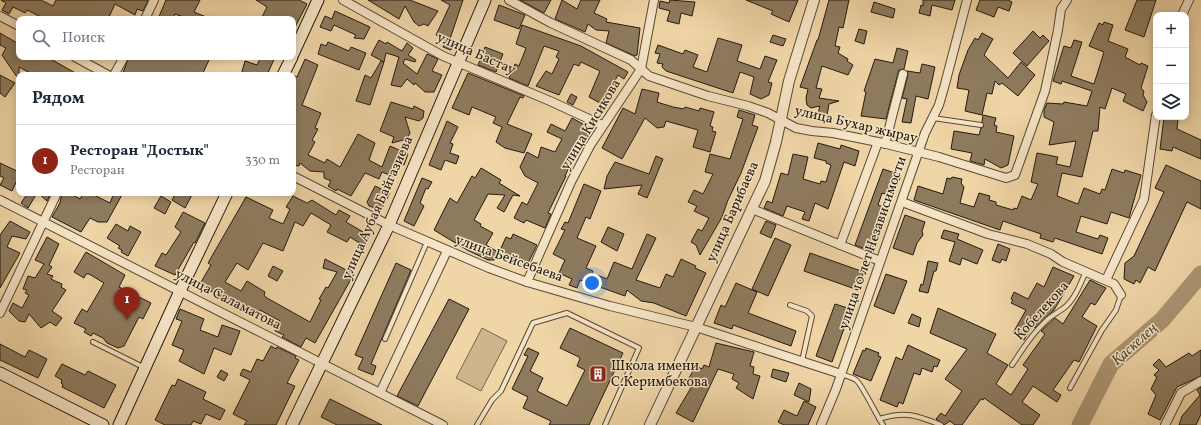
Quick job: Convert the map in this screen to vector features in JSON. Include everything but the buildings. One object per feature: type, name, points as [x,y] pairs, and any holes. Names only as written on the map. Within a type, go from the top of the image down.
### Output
[{"type":"main road","points":[[296,48],[318,0]]},
{"type":"main road","name":"улица Аубая Байгазиева","points":[[292,425],[389,225],[485,0]]},
{"type":"main road","points":[[284,72],[290,60]]},
{"type":"main road","points":[[119,425],[180,291],[227,196]]},
{"type":"main road","points":[[0,373],[103,425]]},
{"type":"street","points":[[146,16],[154,0]]},
{"type":"street","name":"улица Бастау","points":[[342,0],[443,56],[550,101],[602,125]]},
{"type":"street","name":"улица Бухар жырау","points":[[509,0],[551,23],[632,60],[649,76],[708,96],[748,106],[796,128],[812,131],[833,132],[881,143],[1006,178],[1014,175],[1045,91],[1061,9],[1067,0]]},
{"type":"street","name":"улица Кисикова","points":[[527,282],[572,182],[602,125],[641,69],[654,0]]},
{"type":"street","name":"улица Барибаева","points":[[650,425],[765,181],[790,81],[814,0]]},
{"type":"street","name":"улица 10 лет Независимости","points":[[821,425],[841,374],[902,202],[919,153],[924,133],[932,118],[945,84],[967,0]]},
{"type":"street","points":[[1183,12],[1189,0]]},
{"type":"street","points":[[0,16],[16,24]]},
{"type":"street","points":[[80,60],[102,72]]},
{"type":"street","points":[[116,72],[122,60]]},
{"type":"street","points":[[840,246],[881,143],[903,74]]},
{"type":"street","points":[[1106,280],[1144,198],[1155,120]]},
{"type":"street","name":"улица Бейсебаева","points":[[296,178],[389,225],[447,251],[527,282],[610,306],[696,327],[841,374]]},
{"type":"street","points":[[0,313],[56,196]]},
{"type":"street","name":"улица Саламатова","points":[[0,200],[322,362],[443,425]]},
{"type":"street","points":[[902,202],[988,234],[1027,244],[1114,284],[1121,295]]},
{"type":"street","points":[[752,209],[880,261]]},
{"type":"street","points":[[380,393],[447,251]]},
{"type":"street","points":[[1165,425],[1181,393],[1201,381]]},
{"type":"lane","points":[[932,118],[981,125]]},
{"type":"lane","points":[[385,339],[427,241]]},
{"type":"lane","name":"Кобелекова","points":[[1012,365],[1030,338],[1045,321],[1064,308],[1071,300],[1078,291],[1086,271]]},
{"type":"lane","points":[[1070,388],[1102,330],[1116,310],[1121,295]]},
{"type":"lane","points":[[790,305],[808,311],[812,316],[802,361]]},
{"type":"lane","points":[[478,425],[492,400],[501,391],[534,323],[567,313],[639,348],[605,425]]},
{"type":"lane","points":[[94,342],[146,368]]},
{"type":"lane","points":[[841,374],[856,379],[861,385],[883,425]]},
{"type":"lane","points":[[879,419],[897,414],[904,414],[919,416],[941,425]]},
{"type":"shaded area","points":[[482,328],[507,341],[481,391],[456,378]]},
{"type":"waterway","name":"Қаскелең","points":[[1080,425],[1111,364],[1162,320],[1201,274]]},
{"type":"place","name":"Ресторан \"Достык\"","points":[[127,320]]},
{"type":"place","name":"Школа имени С.Керимбекова","points":[[598,374]]}]
